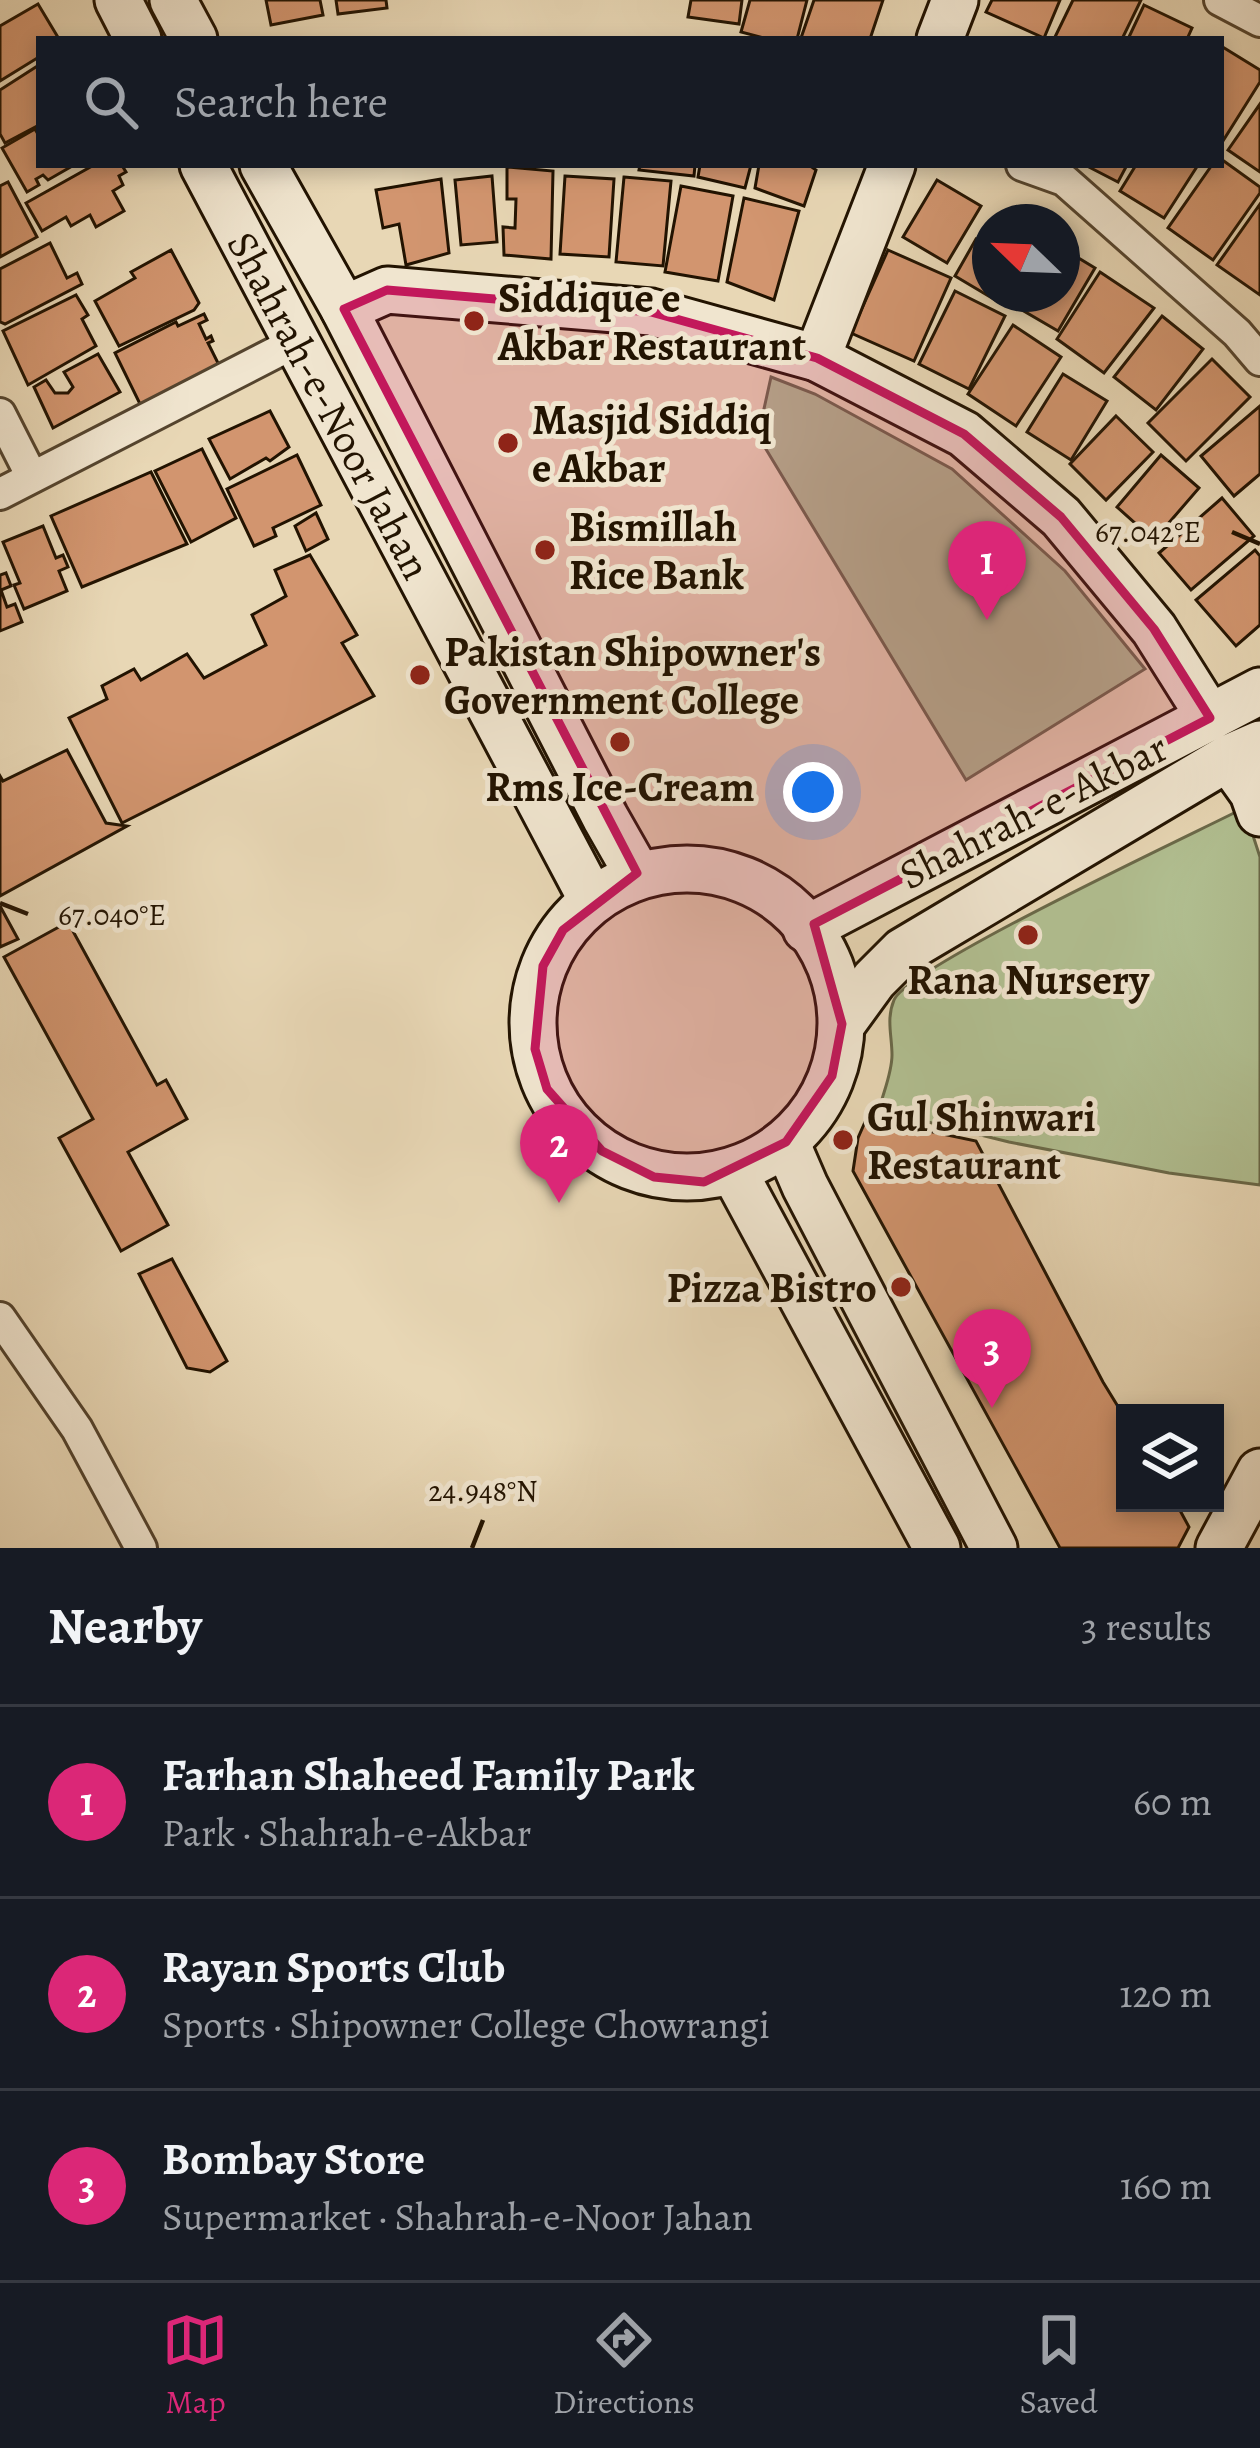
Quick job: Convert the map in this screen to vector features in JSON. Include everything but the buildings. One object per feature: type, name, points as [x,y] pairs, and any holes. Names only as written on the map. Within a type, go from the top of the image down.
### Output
[{"type":"main road","points":[[118,0],[136,36]]},
{"type":"main road","points":[[173,0],[192,36]]},
{"type":"main road","points":[[941,36],[955,0]]},
{"type":"main road","name":"Shahrah-e-Noor Jahan","points":[[205,168],[592,900]]},
{"type":"main road","name":"Shahrah-e-Noor Jahan","points":[[265,168],[344,309],[638,875]]},
{"type":"main road","points":[[818,358],[891,168]]},
{"type":"main road","points":[[344,309],[387,290],[651,312],[818,358],[964,434],[1060,518],[1154,629],[1233,740],[1260,813]]},
{"type":"main road","name":"Shahrah-e-Akbar","points":[[842,1024],[874,980],[903,951],[1233,740],[1260,691]]},
{"type":"main road","name":"Shahrah-e-Akbar","points":[[806,928],[1233,740]]},
{"type":"main road","points":[[672,867],[706,868],[740,876],[771,891],[822,946],[837,983],[842,1024],[832,1076],[786,1142],[752,1164],[704,1182],[654,1177],[617,1162],[570,1124],[548,1089],[535,1049],[533,1007],[543,966],[563,930],[592,900],[638,875],[672,867]]},
{"type":"main road","points":[[786,1142],[994,1548]]},
{"type":"main road","points":[[734,1172],[937,1548]]},
{"type":"main road","points":[[1219,1548],[1260,1472]]},
{"type":"street","points":[[1220,0],[1260,21]]},
{"type":"street","points":[[1030,168],[1064,180],[1238,333],[1260,360]]},
{"type":"street","points":[[0,494],[296,342]]},
{"type":"street","points":[[0,414],[32,477]]},
{"type":"street","points":[[0,1318],[76,1429],[141,1548]]},
{"type":"highlighted area","points":[[387,290],[651,312],[817,358],[964,434],[1061,517],[1154,629],[1210,718],[814,924],[842,1024],[832,1076],[786,1142],[704,1182],[654,1177],[602,1151],[547,1089],[535,1049],[543,966],[563,930],[637,873],[344,309]]},
{"type":"green space","points":[[771,377],[815,394],[952,469],[1065,571],[1145,669],[966,780],[758,436]]},
{"type":"green space","points":[[1244,808],[1260,857],[1260,1185],[1009,1142],[879,1110],[892,1062],[892,1007],[911,983],[997,932]]},
{"type":"place","name":"Siddique e Akbar Restaurant","points":[[474,321]]},
{"type":"place","name":"Masjid Siddiq e Akbar","points":[[508,443]]},
{"type":"place","name":"Bismillah Rice Bank","points":[[545,550]]},
{"type":"place","name":"Farhan Shaheed Family Park","points":[[987,620]]},
{"type":"place","name":"Pakistan Shipowner's Government College","points":[[420,675]]},
{"type":"place","name":"Rms Ice-Cream","points":[[620,742]]},
{"type":"place","name":"Rana Nursery","points":[[1028,935]]},
{"type":"place","name":"Gul Shinwari Restaurant","points":[[843,1140]]},
{"type":"place","name":"Rayan Sports Club","points":[[559,1203]]},
{"type":"place","name":"Pizza Bistro","points":[[901,1287]]},
{"type":"place","name":"Bombay Store","points":[[992,1408]]}]
